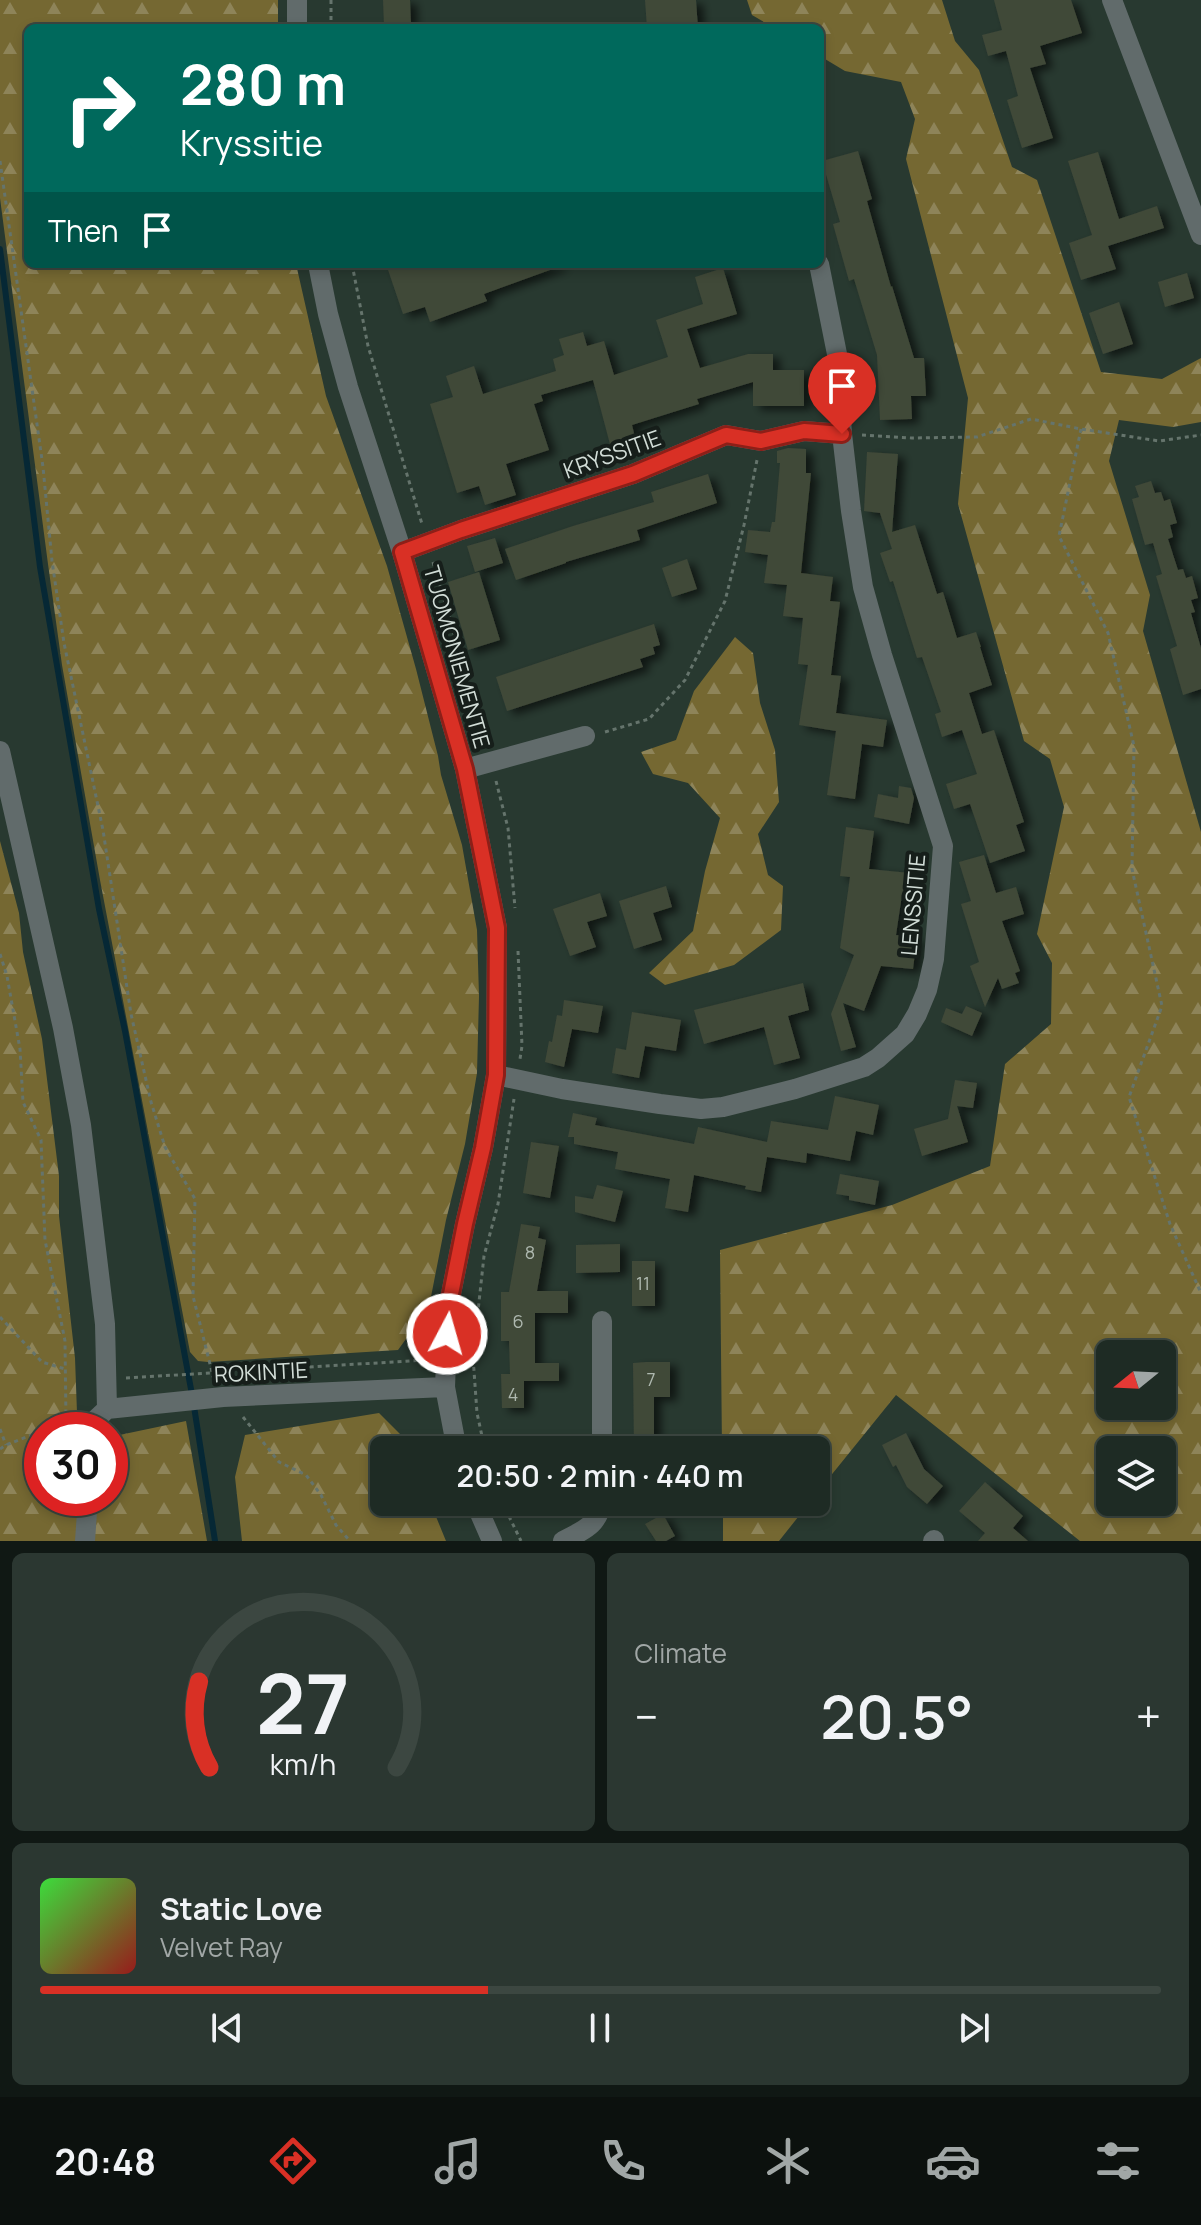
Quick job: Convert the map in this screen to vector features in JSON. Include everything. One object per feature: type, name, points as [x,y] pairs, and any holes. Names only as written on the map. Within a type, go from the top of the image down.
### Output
[{"type":"street","points":[[297,0],[297,24]]},
{"type":"street","points":[[1112,0],[1201,235]]},
{"type":"street","name":"TUOMONIEMENTIE","points":[[319,268],[348,387],[402,552],[465,769],[497,928],[496,1075],[448,1309],[445,1387],[454,1436]]},
{"type":"street","name":"LENSSITIE","points":[[496,1075],[660,1104],[701,1109],[723,1107],[864,1067],[905,1034],[927,990],[934,959],[943,846],[863,587],[842,434],[837,354],[820,268]]},
{"type":"street","name":"KRYSSITIE","points":[[402,552],[633,474],[726,435],[761,441],[804,431],[842,434]]},
{"type":"street","points":[[465,769],[585,736]]},
{"type":"street","points":[[0,751],[57,1000],[81,1125],[105,1324],[107,1409],[104,1412]]},
{"type":"street","points":[[602,1321],[602,1436]]},
{"type":"street","name":"ROKINTIE","points":[[107,1409],[223,1397],[445,1387]]},
{"type":"street","points":[[85,1541],[87,1516]]},
{"type":"street","points":[[481,1516],[492,1541]]},
{"type":"street","points":[[563,1541],[594,1523],[598,1516]]},
{"type":"path","points":[[331,0],[331,24]]},
{"type":"path","points":[[0,161],[64,643],[103,830],[131,1014],[151,1102],[165,1147],[195,1199],[193,1296],[211,1373],[223,1397],[235,1407],[279,1462],[306,1475],[321,1495],[336,1525],[350,1541]]},
{"type":"path","points":[[842,434],[912,438],[977,437],[1031,419],[1159,441],[1201,435]]},
{"type":"path","points":[[1081,429],[1059,536],[1108,633],[1134,746],[1132,869],[1162,1006],[1129,1097],[1170,1224],[1201,1293]]},
{"type":"path","points":[[585,736],[649,719],[685,680],[725,601],[761,441]]},
{"type":"path","points":[[0,954],[20,1049],[23,1102],[41,1140],[45,1240],[65,1341],[66,1412]]},
{"type":"path","points":[[0,1317],[42,1362],[65,1369]]},
{"type":"path","points":[[106,1379],[445,1359]]},
{"type":"path","points":[[0,1429],[6,1445]]},
{"type":"path","points":[[0,1449],[24,1438]]},
{"type":"path","points":[[509,1516],[521,1541]]},
{"type":"green space","points":[[0,0],[278,0],[278,24],[24,24],[24,268],[297,268],[326,396],[387,566],[416,669],[441,775],[462,845],[477,930],[477,1073],[465,1144],[429,1307],[398,1350],[208,1362],[198,1361],[190,1352],[62,665],[0,198]]},
{"type":"green space","points":[[747,0],[942,0],[955,41],[979,70],[1012,167],[1037,180],[1101,372],[1162,379],[1201,358],[1201,422],[1173,427],[1119,420],[1109,461],[1150,595],[1143,631],[1201,832],[1201,1541],[1080,1541],[896,1395],[830,1477],[830,1436],[722,1436],[720,1250],[892,1205],[990,1166],[1005,1064],[1051,1024],[1052,963],[1037,934],[1064,807],[1050,759],[1024,741],[958,504],[968,398],[906,159],[915,119],[901,82],[845,71],[824,58],[824,24],[767,24],[752,15]]},
{"type":"green space","points":[[735,637],[753,653],[760,703],[775,750],[779,802],[758,834],[768,875],[783,886],[781,930],[734,965],[665,985],[649,973],[693,931],[720,818],[688,783],[653,774],[641,752],[676,740],[694,691]]},
{"type":"green space","points":[[0,841],[19,913],[23,952],[42,1039],[59,1176],[59,1216],[75,1358],[77,1412],[24,1412],[24,1516],[128,1516],[128,1433],[186,1421],[207,1541],[0,1541]]},
{"type":"green space","points":[[379,1413],[402,1436],[370,1436],[370,1516],[436,1516],[446,1541],[242,1541],[235,1477],[245,1435]]},
{"type":"green space","points":[[723,1516],[799,1516],[779,1541],[723,1541]]},
{"type":"building","points":[[383,0],[410,0],[411,24],[384,24]]},
{"type":"building","points":[[645,0],[696,0],[698,24],[647,24]]},
{"type":"building","points":[[994,0],[1071,0],[1082,33],[1040,46],[1046,64],[1030,68],[1053,138],[1022,148],[1007,100],[1018,96],[1006,51],[988,56],[982,35],[1002,30]]},
{"type":"building","points":[[858,151],[872,199],[867,201],[891,287],[914,358],[924,358],[926,396],[911,396],[912,419],[880,420],[877,355],[854,279],[849,281],[833,224],[840,222],[824,160]]},
{"type":"building","points":[[1098,152],[1119,219],[1157,206],[1164,228],[1108,246],[1116,269],[1081,280],[1069,243],[1092,235],[1068,161]]},
{"type":"building","points":[[387,268],[556,268],[484,294],[487,301],[430,322],[425,307],[403,314]]},
{"type":"building","points":[[723,268],[737,314],[687,329],[700,368],[748,354],[773,354],[773,370],[804,370],[804,406],[753,406],[753,382],[697,399],[699,404],[632,425],[636,441],[611,448],[593,380],[541,395],[543,401],[534,404],[549,450],[506,464],[516,495],[485,505],[479,486],[457,493],[430,404],[453,397],[446,376],[474,366],[483,394],[556,371],[553,359],[564,355],[559,339],[583,332],[587,346],[604,341],[614,375],[668,357],[656,320],[703,304],[695,277]]},
{"type":"building","points":[[1187,273],[1194,298],[1165,307],[1158,282]]},
{"type":"building","points":[[1119,302],[1133,344],[1103,354],[1089,313]]},
{"type":"building","points":[[806,449],[806,473],[811,473],[801,573],[833,577],[830,601],[840,602],[831,675],[841,676],[836,713],[887,720],[883,747],[862,744],[855,799],[827,795],[836,731],[799,725],[808,665],[798,664],[803,618],[783,616],[787,585],[764,583],[768,555],[745,552],[748,530],[770,532],[772,522],[775,522],[780,463],[777,463],[777,451]]},
{"type":"building","points":[[867,452],[898,454],[892,532],[915,525],[937,594],[943,592],[957,638],[976,632],[992,685],[969,693],[982,734],[994,730],[1024,822],[1016,825],[1025,851],[990,863],[970,804],[954,809],[946,784],[977,774],[962,730],[942,737],[935,714],[941,712],[922,657],[917,658],[893,581],[890,582],[880,553],[892,549],[880,513],[864,511]]},
{"type":"building","points":[[708,474],[717,503],[637,530],[640,540],[516,580],[505,549],[654,502],[651,492]]},
{"type":"building","points":[[1151,481],[1155,493],[1161,492],[1164,501],[1170,499],[1177,523],[1170,525],[1173,537],[1168,539],[1178,570],[1183,569],[1186,578],[1192,576],[1198,598],[1191,600],[1195,612],[1191,613],[1201,648],[1201,689],[1183,695],[1170,649],[1177,646],[1156,576],[1162,574],[1153,543],[1145,545],[1132,499],[1139,497],[1135,486]]},
{"type":"building","points":[[495,538],[503,563],[475,572],[467,546]]},
{"type":"building","points":[[687,559],[697,589],[672,597],[662,568]]},
{"type":"building","points":[[479,572],[500,640],[468,650],[448,582]]},
{"type":"building","points":[[654,624],[660,645],[653,647],[655,654],[640,659],[643,667],[507,711],[496,677]]},
{"type":"building","points":[[899,786],[911,788],[914,798],[909,824],[874,817],[878,794],[898,798]]},
{"type":"building","points":[[846,827],[874,831],[869,869],[910,873],[908,895],[902,895],[896,935],[917,937],[913,969],[881,966],[864,1011],[843,1003],[856,1047],[841,1051],[831,1014],[854,955],[840,948],[850,877],[840,876]]},
{"type":"building","points":[[984,855],[996,893],[1016,887],[1024,914],[1002,921],[1020,971],[1015,973],[1019,983],[1002,989],[998,978],[985,1007],[970,966],[979,962],[961,904],[971,901],[959,862]]},
{"type":"building","points":[[666,886],[672,907],[653,913],[662,940],[634,949],[619,901]]},
{"type":"building","points":[[600,893],[607,916],[587,922],[596,947],[570,956],[553,909]]},
{"type":"building","points":[[803,983],[809,1010],[788,1016],[800,1058],[774,1065],[764,1027],[704,1044],[694,1010]]},
{"type":"building","points":[[564,1000],[603,1006],[598,1033],[572,1029],[564,1067],[545,1062],[557,1015],[562,1016]]},
{"type":"building","points":[[966,1006],[982,1013],[972,1036],[941,1022],[946,1008],[962,1014]]},
{"type":"building","points":[[632,1012],[681,1020],[676,1051],[645,1046],[639,1078],[612,1073],[616,1048],[626,1050]]},
{"type":"building","points":[[955,1080],[977,1083],[973,1108],[957,1106],[968,1142],[922,1156],[914,1129],[948,1119]]},
{"type":"building","points":[[835,1096],[879,1105],[873,1135],[856,1131],[850,1161],[807,1153],[806,1163],[767,1157],[761,1192],[694,1175],[688,1212],[665,1208],[670,1179],[615,1169],[618,1152],[574,1144],[574,1137],[568,1137],[573,1113],[597,1118],[595,1125],[694,1144],[698,1127],[767,1142],[771,1121],[828,1130]]},
{"type":"building","points":[[531,1142],[559,1146],[550,1198],[523,1193]]},
{"type":"building","points":[[840,1174],[879,1181],[875,1205],[836,1194]]},
{"type":"building","points":[[597,1185],[623,1191],[615,1222],[575,1212],[575,1196],[593,1199]]},
{"type":"building","points":[[521,1224],[540,1227],[538,1238],[546,1240],[537,1291],[568,1291],[568,1313],[535,1313],[535,1363],[559,1363],[559,1381],[524,1381],[524,1408],[502,1408],[501,1374],[510,1374],[509,1341],[501,1341],[501,1292],[509,1292]]},
{"type":"building","points":[[620,1244],[620,1272],[576,1273],[576,1245]]},
{"type":"building","points":[[632,1261],[655,1261],[655,1306],[632,1306]]},
{"type":"building","points":[[670,1362],[670,1397],[654,1397],[654,1436],[634,1436],[633,1363]]},
{"type":"building","points":[[906,1433],[924,1469],[943,1486],[927,1504],[907,1487],[882,1445]]},
{"type":"building","points":[[985,1482],[1023,1516],[1013,1528],[1028,1541],[978,1541],[985,1533],[959,1511]]},
{"type":"building","points":[[664,1516],[675,1536],[666,1541],[656,1541],[645,1524]]},
{"type":"waterway","points":[[0,249],[40,567],[99,909],[125,1031],[193,1400],[215,1541]]},
{"type":"route","points":[[447,1334],[448,1309],[496,1075],[497,928],[465,769],[402,552],[633,474],[726,435],[761,441],[804,431],[842,434]]}]
